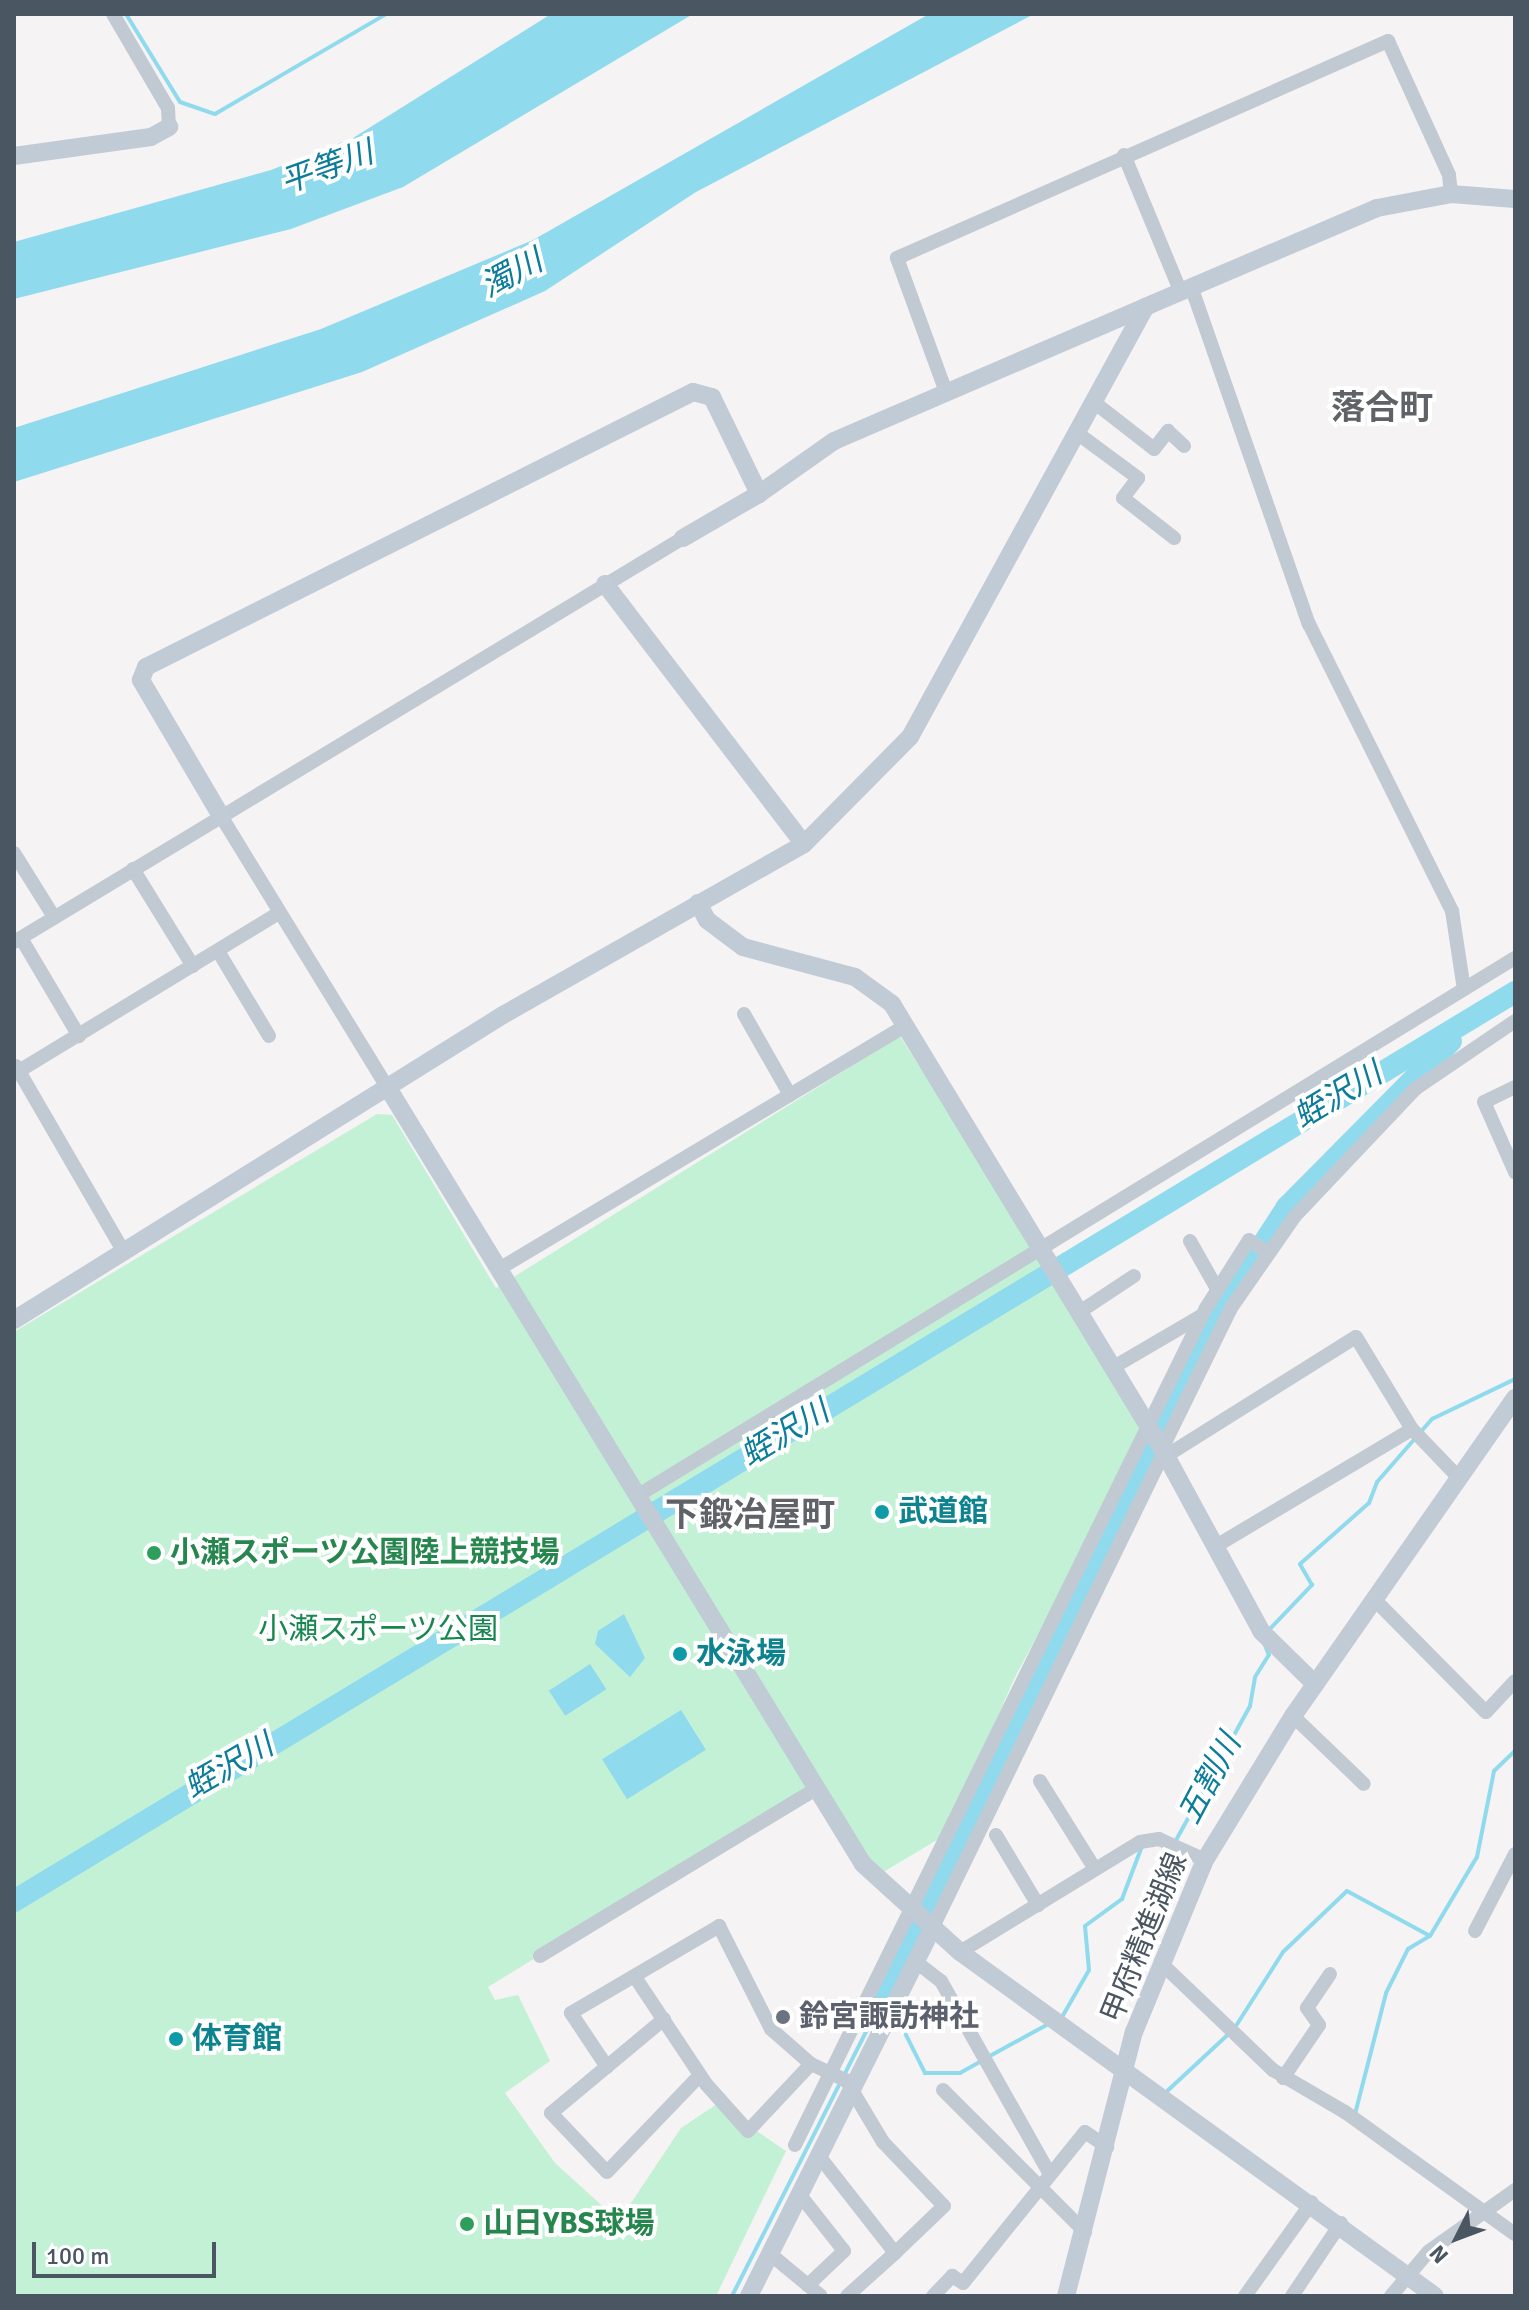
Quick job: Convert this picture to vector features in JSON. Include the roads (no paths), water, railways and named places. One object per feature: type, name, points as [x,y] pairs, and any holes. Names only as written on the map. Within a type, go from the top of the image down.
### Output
[{"type":"street","points":[[14,156],[151,137],[169,127],[168,108],[113,14]]},
{"type":"street","points":[[946,392],[893,263],[1124,155],[1388,41],[1449,175],[1451,194]]},
{"type":"street","points":[[1124,155],[1185,288],[1309,624],[1452,911],[1464,989]]},
{"type":"street","points":[[79,1036],[17,940],[759,494],[834,441],[1377,208],[1451,194],[1515,199]]},
{"type":"street","points":[[14,1320],[388,1088],[698,903],[775,867],[804,844],[910,737],[1145,307]]},
{"type":"street","points":[[759,494],[712,397],[693,392],[146,667],[141,680],[277,914],[388,1088],[863,1864],[921,1920],[960,1952],[1126,2067],[1341,2223],[1435,2296]]},
{"type":"street","points":[[1095,403],[1154,449],[1168,431],[1184,446]]},
{"type":"street","points":[[1077,433],[1138,478],[1123,498],[1174,538]]},
{"type":"street","points":[[605,584],[804,844]]},
{"type":"street","points":[[14,853],[54,917]]},
{"type":"street","points":[[133,869],[193,966]]},
{"type":"street","points":[[698,903],[707,920],[743,947],[869,983],[906,1025],[1163,1451],[1266,1637],[1315,1684]]},
{"type":"street","points":[[124,1252],[16,1069],[79,1036],[277,914]]},
{"type":"street","points":[[218,951],[269,1036]]},
{"type":"street","points":[[639,1499],[1043,1255],[1515,958]]},
{"type":"street","points":[[744,1014],[790,1095]]},
{"type":"street","points":[[749,2296],[819,2156],[841,2080],[1163,1451],[1206,1352],[1267,1251],[1393,1109],[1442,1066],[1515,1021]]},
{"type":"street","points":[[499,1269],[906,1025]]},
{"type":"street","points":[[1515,1087],[1484,1102],[1515,1172]]},
{"type":"street","points":[[795,2145],[893,2009],[915,1961],[921,1920],[1020,1677],[1148,1428],[1202,1315],[1249,1240],[1267,1251]]},
{"type":"street","points":[[1190,1241],[1217,1289]]},
{"type":"street","points":[[1078,1313],[1134,1276]]},
{"type":"street","points":[[1112,1368],[1202,1315]]},
{"type":"street","points":[[1163,1451],[1356,1337],[1413,1430],[1459,1478]]},
{"type":"street","name":"甲府精進湖線","points":[[1066,2296],[1126,2067],[1161,1963],[1205,1860],[1293,1716],[1515,1398]]},
{"type":"street","points":[[1216,1546],[1413,1430]]},
{"type":"street","points":[[1374,1599],[1486,1712],[1515,1681]]},
{"type":"street","points":[[1020,1677],[1044,1688]]},
{"type":"street","points":[[1293,1716],[1364,1784]]},
{"type":"street","points":[[1040,1781],[1095,1869]]},
{"type":"street","points":[[540,1956],[816,1789]]},
{"type":"street","points":[[996,1835],[1038,1905]]},
{"type":"street","points":[[960,1952],[1140,1842],[1159,1839],[1205,1860]]},
{"type":"street","points":[[1475,1931],[1515,1854]]},
{"type":"street","points":[[607,2067],[571,2013],[719,1926],[771,2029],[811,2064],[841,2080],[883,2142],[944,2206],[847,2296]]},
{"type":"street","points":[[915,1961],[941,1981],[1049,2173]]},
{"type":"street","points":[[1161,1963],[1283,2078],[1345,2112],[1515,2234]]},
{"type":"street","points":[[1283,2078],[1319,2025],[1307,2008],[1330,1974]]},
{"type":"street","points":[[635,1977],[700,2075],[748,2131],[811,2064]]},
{"type":"street","points":[[664,2019],[551,2113],[607,2172],[700,2075]]},
{"type":"street","points":[[943,2090],[1036,2189],[1085,2232]]},
{"type":"street","points":[[933,2296],[952,2276],[963,2283],[1085,2132],[1107,2147]]},
{"type":"street","points":[[819,2156],[895,2253]]},
{"type":"street","points":[[1391,2296],[1407,2275],[1515,2190]]},
{"type":"street","points":[[800,2195],[844,2251],[808,2285]]},
{"type":"street","points":[[1271,2296],[1251,2292],[1312,2202]]},
{"type":"street","points":[[1292,2296],[1341,2223]]},
{"type":"street","points":[[769,2253],[821,2296]]},
{"type":"water","name":"平等川","points":[[551,14],[693,14],[403,187],[291,229],[14,299],[14,242],[271,170],[353,138]]},
{"type":"water","name":"濁川","points":[[929,14],[1034,14],[696,192],[545,291],[362,372],[14,482],[14,428],[321,329],[533,240]]},
{"type":"water","points":[[624,1614],[645,1658],[630,1677],[595,1644],[598,1631]]},
{"type":"water","points":[[590,1664],[606,1689],[565,1716],[549,1691]]},
{"type":"water","points":[[681,1710],[706,1750],[627,1799],[602,1759]]},
{"type":"waterway","points":[[126,14],[180,102],[215,114],[386,14]]},
{"type":"waterway","name":"蛭沢川","points":[[14,1901],[1515,992]]},
{"type":"waterway","points":[[885,1994],[1216,1316],[1287,1207],[1451,1041]]},
{"type":"waterway","name":"五割川","points":[[1268,1631],[1312,1585],[1300,1564],[1369,1503],[1377,1482],[1432,1419],[1515,1379]]},
{"type":"waterway","name":"五割川","points":[[1175,1842],[1250,1706],[1255,1677],[1269,1655],[1262,1638]]},
{"type":"waterway","name":"五割川","points":[[1355,2114],[1386,1993],[1408,1949],[1430,1936],[1477,1857],[1494,1771],[1515,1751]]},
{"type":"waterway","name":"五割川","points":[[1062,2017],[1089,1970],[1085,1926],[1122,1899],[1142,1846]]},
{"type":"waterway","name":"五割川","points":[[1164,2094],[1234,2029],[1283,1952],[1347,1891],[1430,1936]]},
{"type":"waterway","name":"五割川","points":[[732,2296],[885,1994],[890,2004]]},
{"type":"waterway","name":"五割川","points":[[896,2015],[925,2073],[960,2073],[980,2062]]},
{"type":"waterway","name":"五割川","points":[[988,2057],[1050,2023]]},
{"type":"place","name":"武道館","points":[[882,1512]]},
{"type":"place","name":"小瀬スポーツ公園陸上競技場","points":[[154,1553]]},
{"type":"place","name":"水泳場","points":[[680,1654]]},
{"type":"place","name":"鈴宮諏訪神社","points":[[783,2017]]},
{"type":"place","name":"体育館","points":[[176,2039]]},
{"type":"place","name":"山日YBS球場","points":[[467,2224]]},
{"type":"district","name":"落合町","points":[[1382,409]]},
{"type":"district","name":"下鍛冶屋町","points":[[750,1516]]},
{"type":"park label","name":"小瀬スポーツ公園","points":[[378,1630]]}]
